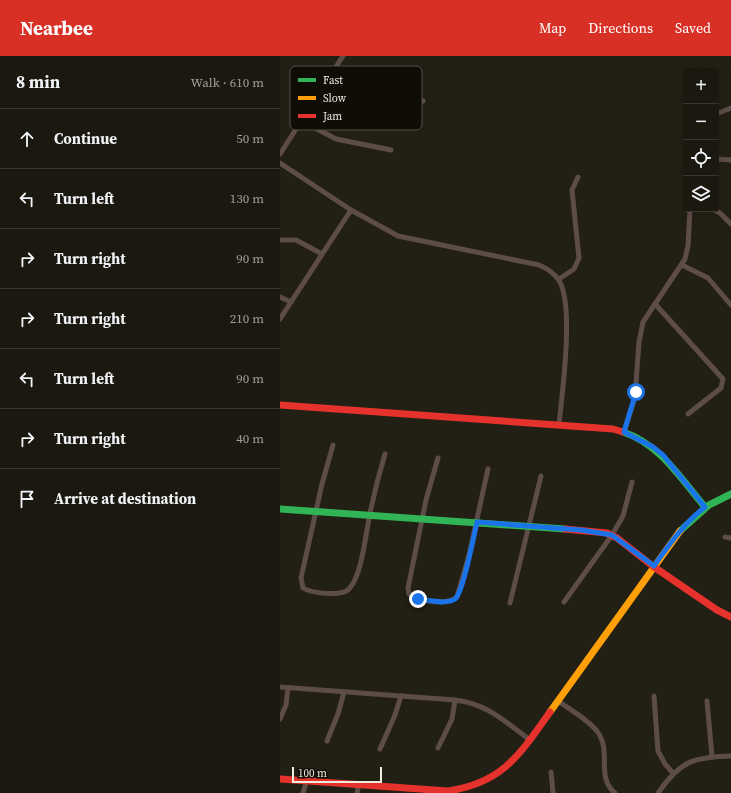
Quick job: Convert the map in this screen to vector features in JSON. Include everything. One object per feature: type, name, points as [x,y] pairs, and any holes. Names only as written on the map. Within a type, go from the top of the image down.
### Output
[{"type":"street","points":[[337,66],[343,56]]},
{"type":"street","points":[[719,113],[731,108]]},
{"type":"street","points":[[280,154],[296,130]]},
{"type":"street","points":[[319,130],[336,139],[391,150]]},
{"type":"street","points":[[719,159],[731,160]]},
{"type":"street","points":[[280,163],[351,210],[398,236],[539,265],[547,269],[558,279],[565,296],[566,311],[559,424]]},
{"type":"street","points":[[558,279],[574,269],[579,258],[579,246],[572,190],[578,177]]},
{"type":"street","points":[[280,319],[351,210]]},
{"type":"street","points":[[624,432],[636,392],[640,332],[643,322],[682,265],[688,246],[690,212]]},
{"type":"street","points":[[718,212],[731,224]]},
{"type":"street","points":[[280,240],[296,240],[322,254]]},
{"type":"street","points":[[682,265],[708,278],[731,305]]},
{"type":"street","points":[[280,297],[290,302]]},
{"type":"street","points":[[656,305],[723,379],[721,388],[688,414]]},
{"type":"street","points":[[280,405],[559,424],[604,428],[624,432],[653,447],[663,455],[705,507]]},
{"type":"street","points":[[333,445],[300,583],[305,590],[327,593],[344,593],[353,584],[385,454]]},
{"type":"street","points":[[438,458],[426,500],[424,519],[408,591],[412,597],[432,601],[451,601],[457,597],[462,586],[488,469]]},
{"type":"street","points":[[510,603],[541,476]]},
{"type":"street","points":[[564,602],[612,535],[623,516],[632,482]]},
{"type":"street","points":[[280,779],[307,780],[411,791],[462,791],[482,784],[499,774],[530,740],[654,566],[683,528],[705,507],[718,498],[731,494]]},
{"type":"street","points":[[280,508],[529,526],[612,535],[717,610],[731,617]]},
{"type":"street","points":[[725,537],[731,538]]},
{"type":"street","points":[[280,687],[455,700],[476,704],[486,709],[530,740]]},
{"type":"street","points":[[280,720],[286,705],[288,688]]},
{"type":"street","points":[[328,740],[338,714],[344,692]]},
{"type":"street","points":[[380,748],[396,715],[401,696]]},
{"type":"street","points":[[654,696],[658,751],[665,764],[673,773]]},
{"type":"street","points":[[438,748],[452,719],[455,700]]},
{"type":"street","points":[[707,700],[712,756]]},
{"type":"street","points":[[558,701],[598,733],[603,748],[605,780],[615,793]]},
{"type":"street","points":[[658,793],[673,773],[691,761],[712,756],[731,756]]},
{"type":"street","points":[[551,772],[552,793]]},
{"type":"street","points":[[303,793],[307,780]]},
{"type":"street","points":[[357,793],[359,785]]},
{"type":"traffic: fast","points":[[623,432],[648,445],[659,454],[678,474],[705,507]]},
{"type":"traffic: fast","points":[[680,531],[709,505],[731,494]]},
{"type":"traffic: fast","points":[[280,509],[565,529]]},
{"type":"traffic: slow","points":[[550,712],[680,531]]},
{"type":"traffic: jam","points":[[280,405],[613,429],[623,432]]},
{"type":"traffic: jam","points":[[565,529],[607,533],[617,538],[654,567],[717,610],[731,617]]},
{"type":"traffic: jam","points":[[280,779],[448,791],[467,787],[497,774],[519,753],[550,712]]},
{"type":"route","points":[[418,599],[451,601],[457,597],[462,586],[477,522],[607,533],[617,538],[654,566],[678,533],[697,513],[705,507],[663,455],[642,440],[624,432],[636,392]]}]
